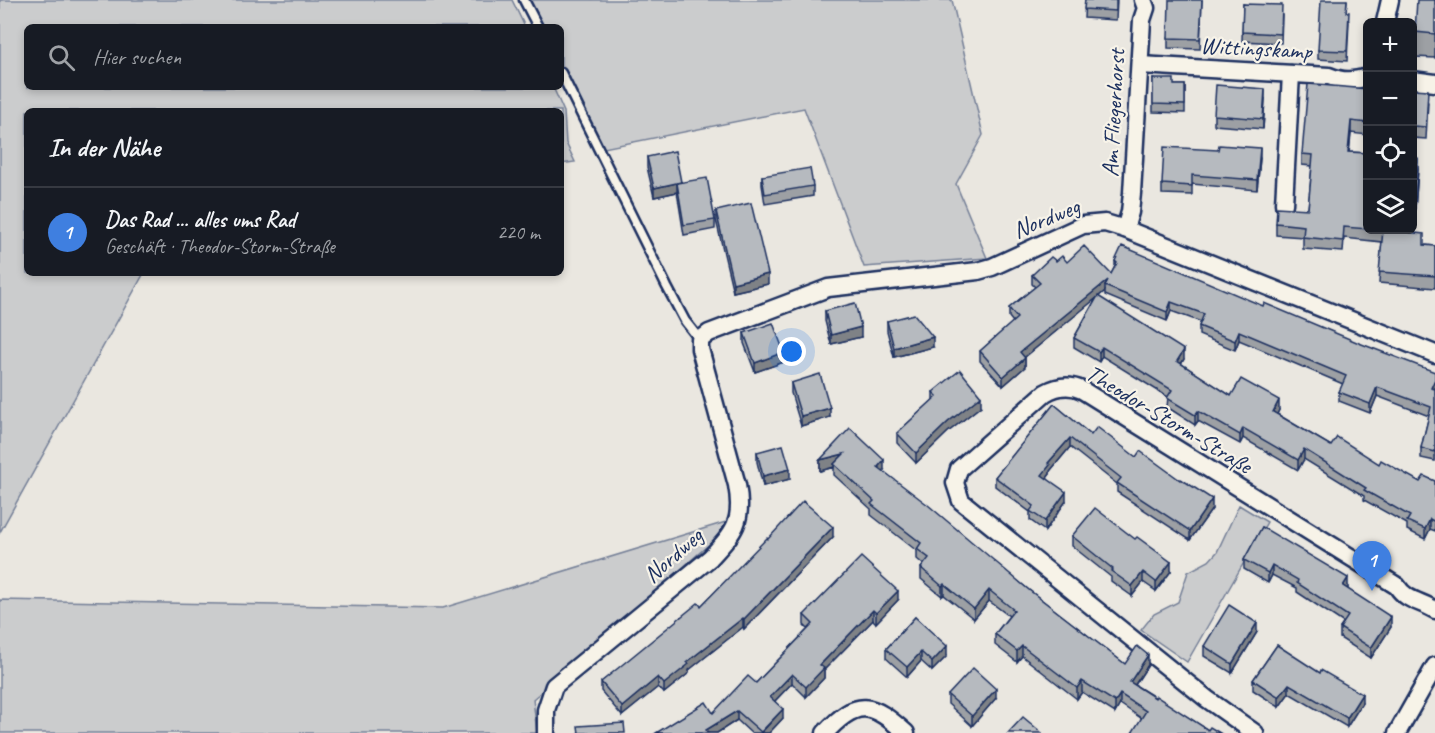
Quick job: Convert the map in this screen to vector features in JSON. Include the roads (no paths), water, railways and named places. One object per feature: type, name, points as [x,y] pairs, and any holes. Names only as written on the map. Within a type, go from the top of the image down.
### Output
[{"type":"street","name":"Am Fliegerhorst","points":[[1125,229],[1132,193],[1142,20],[1146,9],[1143,0]]},
{"type":"street","points":[[1386,18],[1390,0]]},
{"type":"street","name":"Wittingskamp","points":[[1140,65],[1329,76],[1340,81],[1363,78]]},
{"type":"street","points":[[1284,204],[1291,74]]},
{"type":"street","points":[[1417,81],[1435,83]]},
{"type":"street","name":"Nordweg","points":[[546,733],[546,710],[554,686],[710,558],[728,537],[739,517],[737,485],[702,355],[700,340],[709,333],[828,288],[978,271],[992,267],[1083,225],[1105,223],[1125,229],[1435,354]]},
{"type":"street","name":"Theodor-Storm-Straße","points":[[1255,733],[1207,699],[961,501],[955,483],[958,469],[1045,393],[1061,386],[1082,390],[1397,586],[1402,594],[1415,602],[1423,602],[1435,610]]},
{"type":"street","points":[[1397,733],[1435,666]]},
{"type":"street","points":[[825,733],[845,714],[864,708],[876,710],[906,733]]},
{"type":"lane","points":[[524,0],[536,24]]},
{"type":"lane","name":"Nordweg","points":[[564,79],[671,295],[700,340]]},
{"type":"place","name":"Das Rad ... alles ums Rad","points":[[1372,591]]}]
